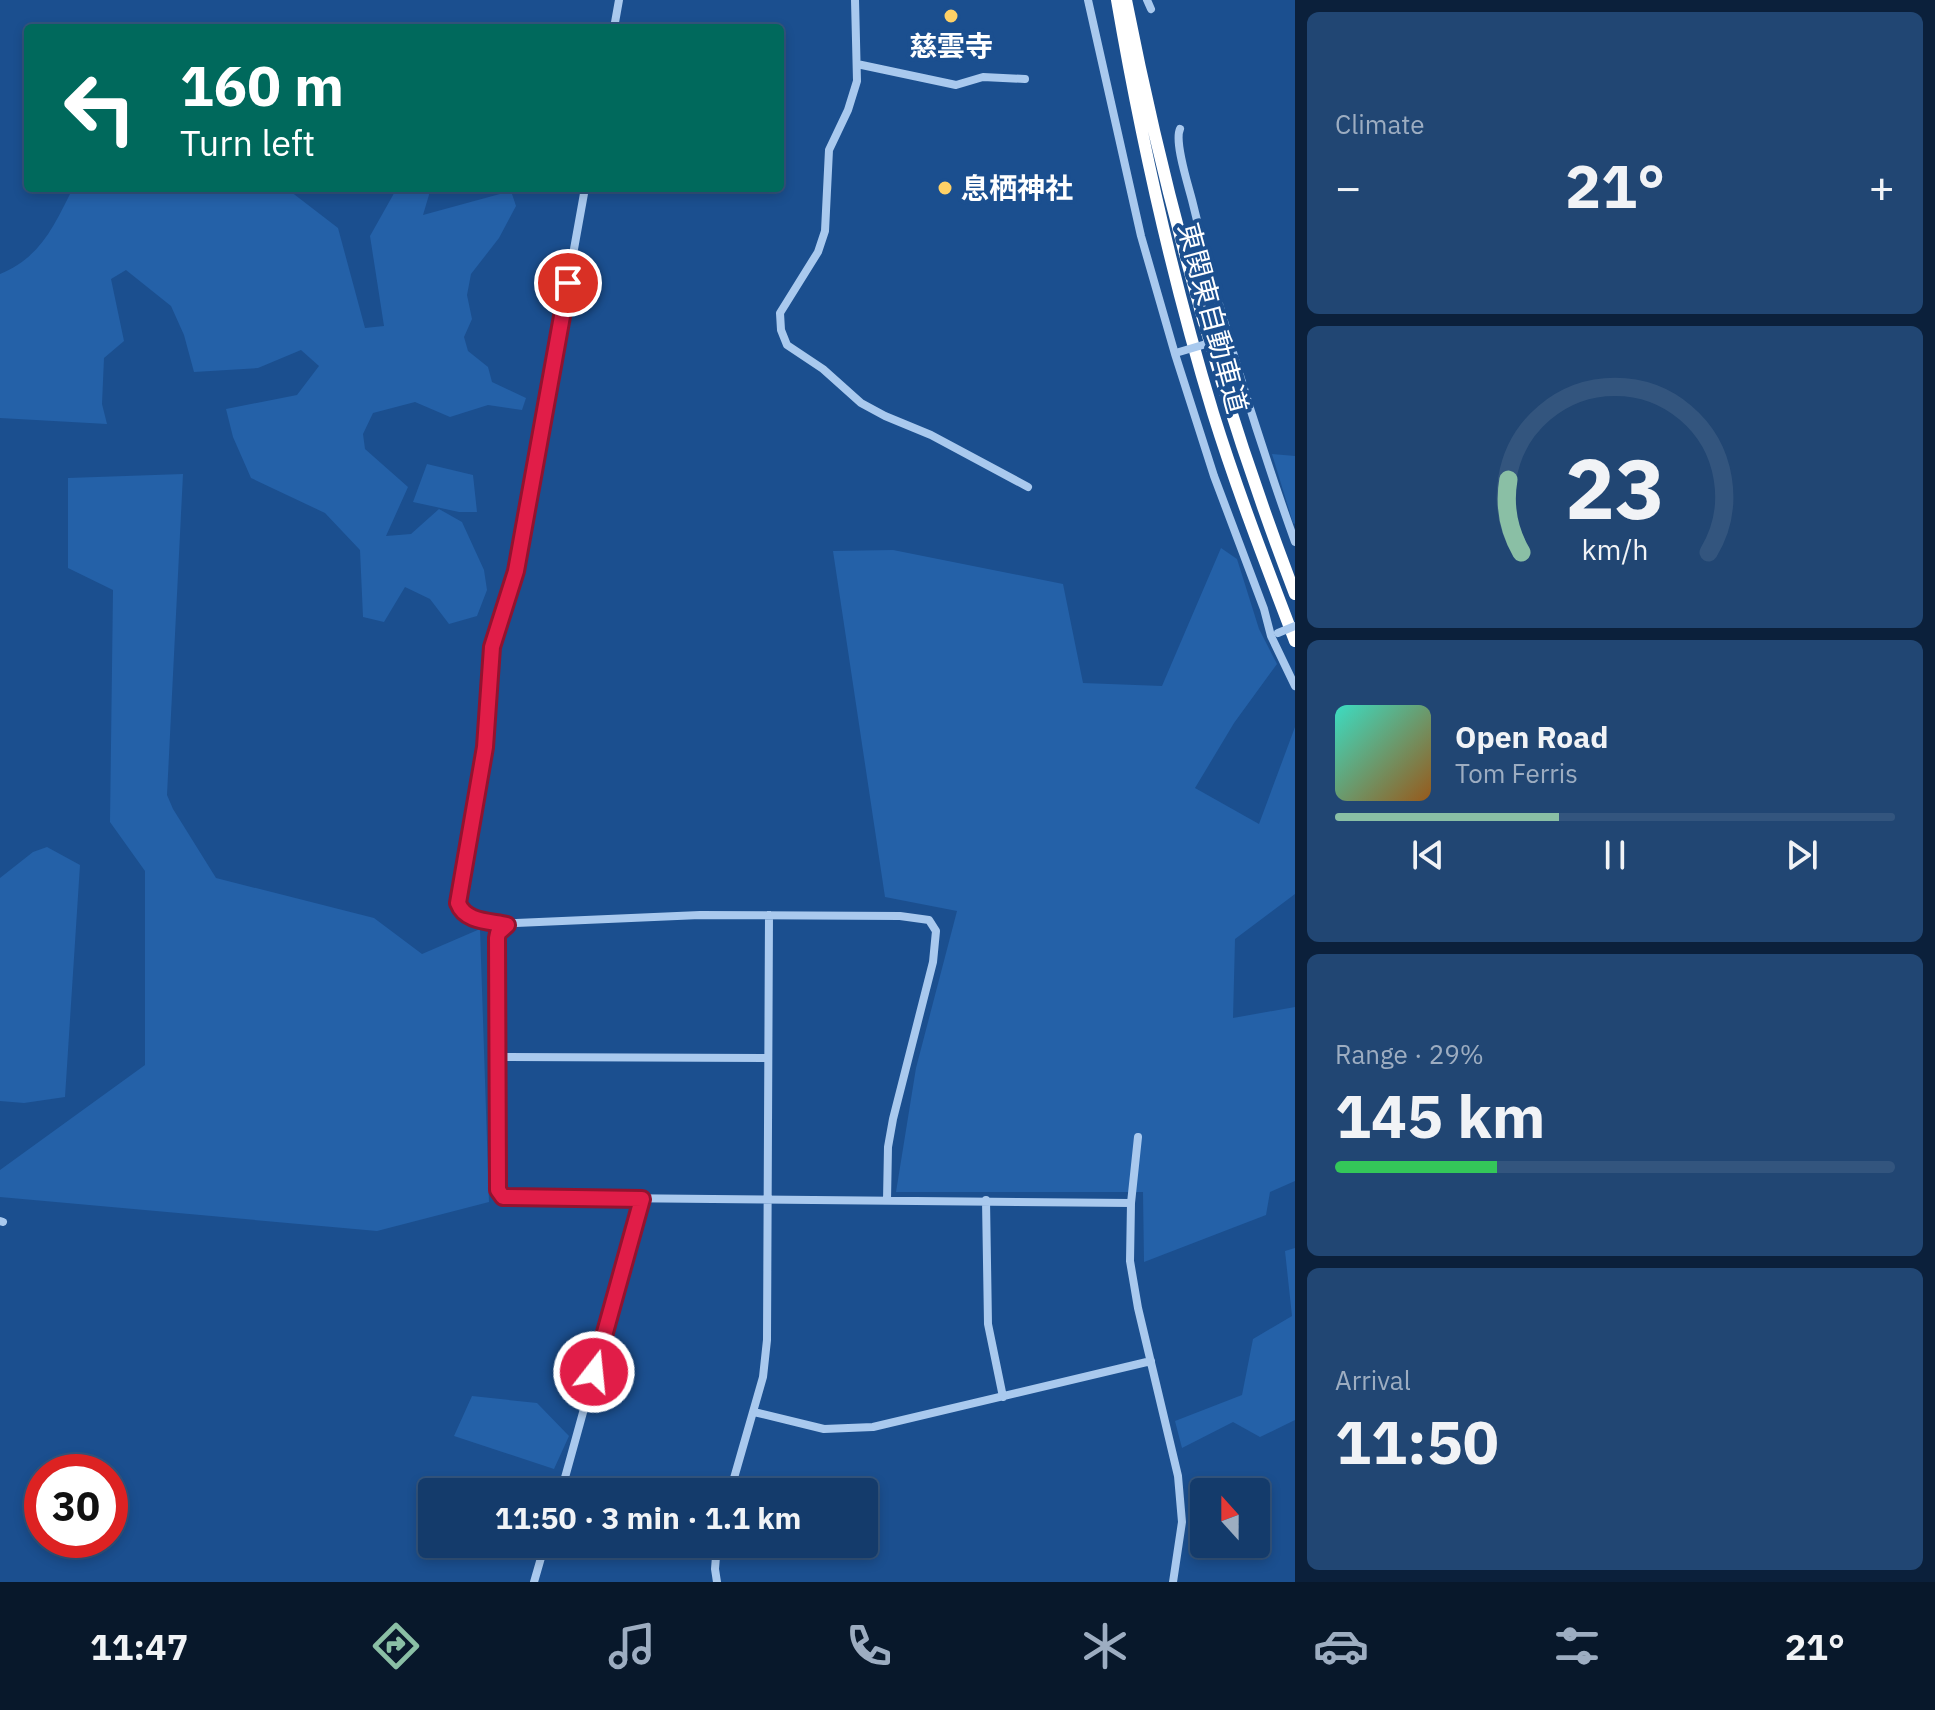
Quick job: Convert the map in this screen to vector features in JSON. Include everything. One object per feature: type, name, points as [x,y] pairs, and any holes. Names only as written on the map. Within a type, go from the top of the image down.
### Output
[{"type":"highway","name":"東関東自動車道","points":[[1117,0],[1148,162],[1190,332],[1239,490],[1295,641]]},
{"type":"highway","name":"東関東自動車道","points":[[1126,0],[1160,158],[1197,301],[1228,407],[1295,594]]},
{"type":"street","points":[[615,24],[619,0]]},
{"type":"street","points":[[855,0],[857,81],[827,159],[825,231],[818,252],[780,313],[784,339],[787,345],[823,369],[861,403],[955,447],[1028,487]]},
{"type":"street","points":[[1089,0],[1141,236],[1214,476],[1295,686]]},
{"type":"street","points":[[857,64],[956,85],[992,76],[1025,79]]},
{"type":"street","points":[[1180,129],[1177,136],[1225,338],[1295,542]]},
{"type":"street","points":[[584,192],[516,571],[492,647],[485,747],[458,903],[461,911],[471,918],[507,925],[700,915],[922,917],[934,925],[936,940],[933,962],[893,1119],[887,1160],[887,1200]]},
{"type":"street","points":[[1177,353],[1225,338]]},
{"type":"street","points":[[1274,634],[1295,626]]},
{"type":"street","points":[[734,1478],[763,1377],[767,1340],[769,915]]},
{"type":"street","points":[[507,925],[497,938],[496,1184],[503,1197],[1131,1203]]},
{"type":"street","points":[[497,1057],[768,1058]]},
{"type":"street","points":[[1138,1137],[1131,1203],[1132,1272],[1182,1500],[1182,1522],[1173,1582]]},
{"type":"street","points":[[565,1478],[642,1199]]},
{"type":"street","points":[[986,1200],[987,1312],[1003,1397]]},
{"type":"street","points":[[754,1412],[798,1424],[851,1430],[895,1423],[1151,1361]]},
{"type":"street","points":[[534,1582],[541,1558]]},
{"type":"street","points":[[715,1558],[717,1582]]},
{"type":"shaded area","points":[[71,192],[291,192],[338,228],[365,328],[384,326],[370,236],[395,192],[430,192],[423,215],[511,192],[516,206],[499,238],[471,274],[467,295],[472,319],[464,337],[468,351],[488,367],[492,382],[526,398],[522,410],[488,405],[450,417],[415,402],[373,413],[363,434],[365,449],[408,487],[386,536],[411,534],[439,509],[462,522],[484,570],[487,590],[477,616],[449,624],[430,599],[405,587],[384,622],[363,617],[360,550],[325,513],[251,478],[233,437],[226,409],[297,395],[319,366],[301,350],[258,368],[194,372],[184,335],[171,306],[126,270],[111,279],[124,341],[104,358],[102,404],[107,424],[0,418],[0,274],[26,259],[52,227]]},
{"type":"shaded area","points":[[1272,454],[1295,456],[1295,524],[1293,523]]},
{"type":"shaded area","points":[[427,464],[473,475],[477,512],[459,512],[413,502]]},
{"type":"shaded area","points":[[183,474],[167,795],[216,878],[374,918],[422,954],[480,929],[489,1202],[377,1231],[0,1197],[0,1170],[145,1065],[145,871],[110,822],[113,590],[68,568],[68,478]]},
{"type":"shaded area","points":[[1221,548],[1237,559],[1259,629],[1277,664],[1234,723],[1195,788],[1259,824],[1295,727],[1295,894],[1235,939],[1233,1018],[1295,1007],[1295,1181],[1270,1192],[1266,1215],[1144,1262],[1143,1192],[896,1192],[916,1068],[957,911],[885,897],[833,551],[893,550],[1063,584],[1083,683],[1162,686]]},
{"type":"shaded area","points":[[47,847],[80,865],[65,1097],[24,1103],[0,1101],[0,878],[33,852]]},
{"type":"shaded area","points":[[1295,1248],[1295,1420],[1260,1437],[1233,1422],[1182,1448],[1175,1421],[1242,1395],[1253,1339],[1292,1316],[1285,1251]]},
{"type":"shaded area","points":[[472,1396],[537,1403],[569,1436],[554,1469],[454,1436]]},
{"type":"place","name":"慈雲寺","points":[[951,16]]},
{"type":"place","name":"息栖神社","points":[[945,188]]},
{"type":"route","points":[[568,283],[516,571],[492,647],[485,747],[458,903],[461,911],[471,918],[507,925],[497,938],[498,1190],[503,1197],[642,1199],[594,1372]]}]
